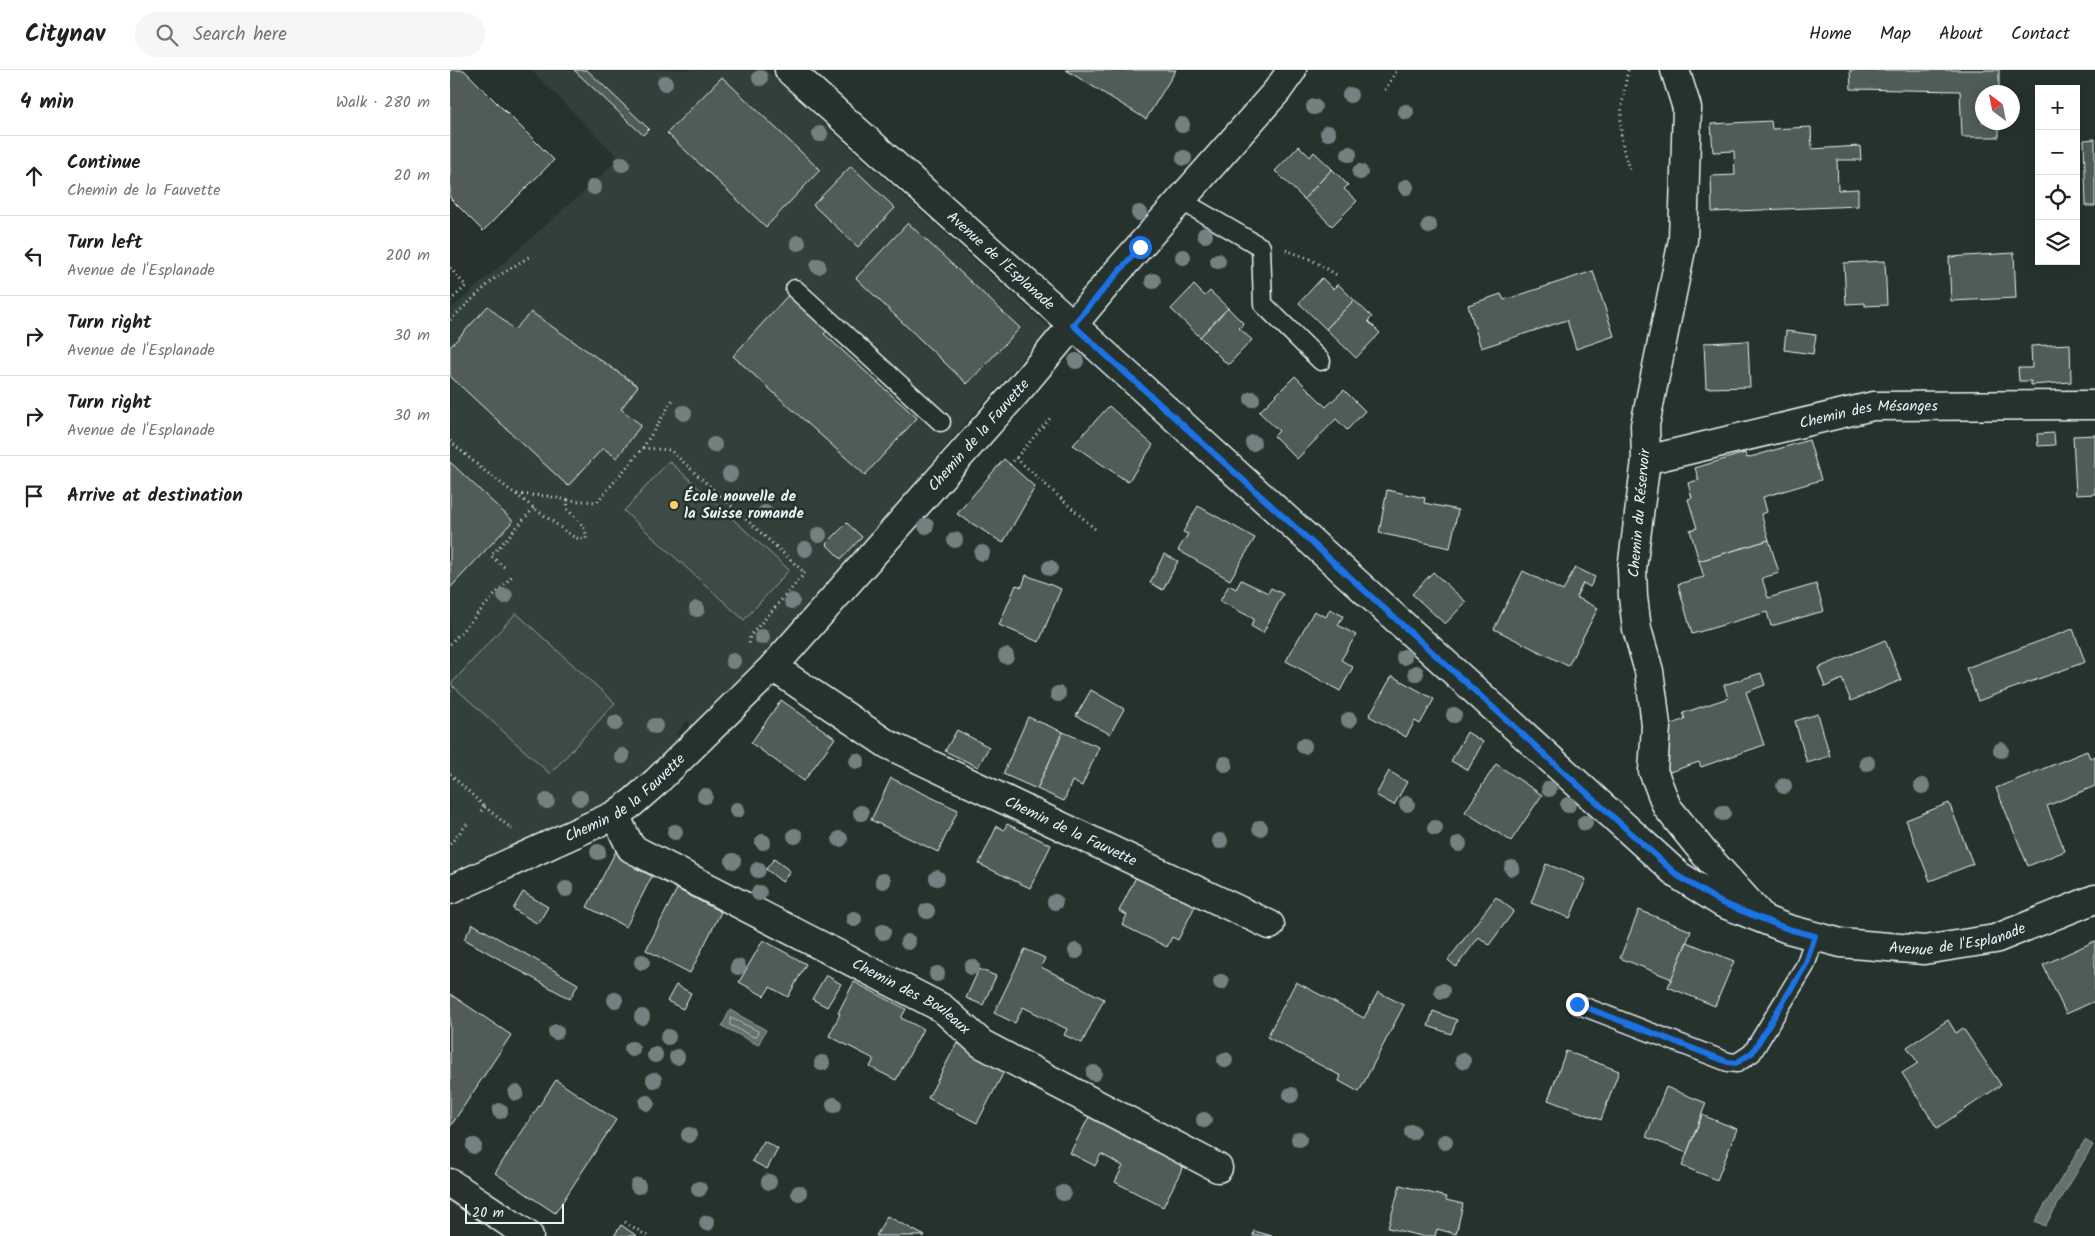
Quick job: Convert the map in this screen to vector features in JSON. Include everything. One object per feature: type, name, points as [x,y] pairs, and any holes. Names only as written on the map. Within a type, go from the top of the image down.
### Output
[{"type":"street","name":"Avenue de l'Esplanade","points":[[789,70],[1073,325],[1678,876],[1722,903],[1764,920],[1841,944],[1924,950],[1995,939],[2095,899]]},
{"type":"street","name":"Chemin de la Fauvette","points":[[450,890],[615,815],[656,782],[773,667],[1020,388],[1117,272],[1277,91],[1292,70]]},
{"type":"street","name":"Chemin du Réservoir","points":[[1675,70],[1687,108],[1683,240],[1645,425],[1646,460],[1632,568],[1637,630],[1649,671],[1656,726],[1653,771],[1667,807],[1704,853],[1764,920]]},
{"type":"street","name":"Chemin des Mésanges","points":[[1646,460],[1872,406],[2095,405]]},
{"type":"street","name":"Chemin de la Fauvette","points":[[773,667],[887,744],[1270,925]]},
{"type":"street","name":"Chemin des Bouleaux","points":[[615,815],[631,848],[942,1008],[982,1044],[1218,1168]]},
{"type":"street","points":[[450,1183],[529,1236]]},
{"type":"lane","points":[[1182,200],[1261,247],[1263,304],[1321,361]]},
{"type":"lane","points":[[795,289],[941,422]]},
{"type":"lane","points":[[1577,1004],[1728,1062],[1736,1063],[1752,1053],[1805,966],[1815,936]]},
{"type":"path","points":[[1385,90],[1397,70]]},
{"type":"path","points":[[1628,70],[1620,136],[1624,157],[1631,172]]},
{"type":"path","points":[[1261,247],[1272,244],[1312,260],[1337,275]]},
{"type":"path","points":[[450,320],[495,278],[530,257]]},
{"type":"path","points":[[450,268],[466,286],[450,301]]},
{"type":"path","points":[[516,494],[597,502],[643,448],[674,398]]},
{"type":"path","points":[[1010,464],[1051,417]]},
{"type":"path","points":[[450,441],[481,468],[575,538],[586,539],[587,534],[581,524],[567,508],[568,500]]},
{"type":"path","points":[[643,448],[670,450],[805,573],[750,636],[747,654]]},
{"type":"path","points":[[1016,458],[1095,529]]},
{"type":"path","points":[[504,567],[491,556],[534,508]]},
{"type":"path","points":[[450,644],[513,575]]},
{"type":"path","points":[[450,691],[454,686]]},
{"type":"path","points":[[450,774],[485,807],[518,834]]},
{"type":"path","points":[[481,811],[485,807]]},
{"type":"path","points":[[451,841],[468,823]]},
{"type":"path","points":[[625,1222],[647,1236]]},
{"type":"shaded area","name":"École nouvelle de la Suisse romande","points":[[531,70],[766,70],[1050,328],[955,435],[839,575],[698,729],[687,721],[676,734],[684,741],[618,801],[450,872],[450,310],[598,179],[619,158]]},
{"type":"shaded area","points":[[669,461],[789,570],[744,620],[624,511]]},
{"type":"shaded area","points":[[516,613],[615,703],[550,774],[451,684]]},
{"type":"water","points":[[730,1010],[766,1030],[758,1045],[722,1026]]},
{"type":"water","points":[[2085,1140],[2093,1145],[2045,1226],[2035,1221]]},
{"type":"building","points":[[450,70],[464,70],[554,160],[483,231],[450,198]]},
{"type":"building","points":[[574,70],[587,70],[649,129],[643,135]]},
{"type":"building","points":[[1066,70],[1176,70],[1146,119]]},
{"type":"building","points":[[1850,70],[1999,70],[1999,85],[1975,85],[1975,130],[1999,130],[1999,137],[1962,137],[1960,91],[1851,89]]},
{"type":"building","points":[[722,77],[820,170],[766,227],[667,133]]},
{"type":"building","points":[[1771,121],[1772,129],[1811,127],[1812,149],[1860,146],[1861,160],[1837,160],[1838,190],[1858,189],[1858,206],[1712,212],[1711,176],[1735,175],[1734,151],[1713,152],[1711,124]]},
{"type":"building","points":[[2095,139],[2095,206],[2086,206],[2084,140]]},
{"type":"building","points":[[1299,146],[1310,157],[1314,152],[1332,169],[1304,199],[1275,171]]},
{"type":"building","points":[[851,166],[895,208],[858,247],[813,205]]},
{"type":"building","points":[[1332,169],[1348,185],[1344,189],[1357,201],[1332,226],[1304,199]]},
{"type":"building","points":[[908,223],[1020,328],[967,384],[856,278]]},
{"type":"building","points":[[2014,253],[2016,298],[1951,301],[1949,257]]},
{"type":"building","points":[[1885,261],[1887,305],[1865,306],[1865,303],[1846,304],[1844,263]]},
{"type":"building","points":[[1593,271],[1614,336],[1576,349],[1567,320],[1481,348],[1468,305],[1501,294],[1504,300]]},
{"type":"building","points":[[1322,278],[1333,289],[1338,284],[1354,300],[1326,329],[1299,303]]},
{"type":"building","points":[[1194,285],[1205,296],[1210,291],[1228,308],[1200,337],[1171,309]]},
{"type":"building","points":[[790,293],[829,329],[824,334],[917,418],[865,475],[733,356]]},
{"type":"building","points":[[1354,300],[1372,317],[1368,321],[1380,333],[1356,358],[1326,329]]},
{"type":"building","points":[[488,306],[514,330],[531,312],[638,386],[621,409],[641,425],[617,458],[603,448],[568,486],[450,376],[450,347]]},
{"type":"building","points":[[1228,308],[1244,324],[1239,328],[1252,340],[1228,365],[1200,337]]},
{"type":"building","points":[[1786,331],[1816,335],[1813,354],[1784,350]]},
{"type":"building","points":[[1748,341],[1750,387],[1706,388],[1704,343]]},
{"type":"building","points":[[2070,344],[2071,382],[2031,385],[2031,381],[2019,381],[2018,368],[2032,368],[2031,346]]},
{"type":"building","points":[[1295,376],[1326,407],[1344,390],[1365,411],[1347,430],[1336,419],[1297,459],[1274,436],[1279,431],[1259,412]]},
{"type":"building","points":[[1109,406],[1153,445],[1128,482],[1073,445]]},
{"type":"building","points":[[2054,433],[2055,445],[2038,446],[2037,434]]},
{"type":"building","points":[[2095,435],[2095,494],[2076,495],[2073,436]]},
{"type":"building","points":[[1809,440],[1821,480],[1763,497],[1767,512],[1761,514],[1769,540],[1699,561],[1690,530],[1697,528],[1688,499],[1692,498],[1688,483],[1699,480],[1695,468],[1745,453],[1747,458]]},
{"type":"building","points":[[1004,459],[1035,487],[1003,543],[957,514]]},
{"type":"building","points":[[450,462],[513,521],[450,588]]},
{"type":"building","points":[[1387,490],[1425,498],[1424,503],[1458,510],[1450,548],[1379,533]]},
{"type":"building","points":[[1198,506],[1255,538],[1230,580],[1178,550],[1188,534],[1183,532]]},
{"type":"building","points":[[847,523],[862,537],[841,559],[826,544]]},
{"type":"building","points":[[1769,540],[1779,573],[1762,578],[1768,598],[1816,584],[1824,611],[1771,626],[1767,612],[1692,634],[1678,584],[1704,577],[1699,561]]},
{"type":"building","points":[[1164,554],[1178,561],[1163,590],[1150,583]]},
{"type":"building","points":[[1575,567],[1595,577],[1590,587],[1583,583],[1576,597],[1598,608],[1568,666],[1494,629],[1523,571],[1563,591]]},
{"type":"building","points":[[1433,572],[1466,602],[1445,624],[1412,594]]},
{"type":"building","points":[[1026,575],[1061,589],[1039,642],[999,625],[1016,585],[1022,587]]},
{"type":"building","points":[[1241,580],[1268,593],[1271,588],[1283,594],[1263,633],[1251,626],[1254,619],[1220,601],[1229,585],[1236,589]]},
{"type":"building","points":[[1330,609],[1343,616],[1338,625],[1356,635],[1341,660],[1353,667],[1340,691],[1286,661],[1314,611],[1326,617]]},
{"type":"building","points":[[2073,629],[2085,662],[1978,701],[1966,668]]},
{"type":"building","points":[[1885,640],[1901,680],[1851,701],[1842,679],[1825,687],[1818,668]]},
{"type":"building","points":[[1761,673],[1765,685],[1746,692],[1764,745],[1701,767],[1699,762],[1664,774],[1669,725],[1685,719],[1683,713],[1728,698],[1724,685]]},
{"type":"building","points":[[1392,676],[1434,699],[1420,724],[1415,721],[1406,737],[1369,716]]},
{"type":"building","points":[[1091,690],[1124,709],[1110,734],[1076,716]]},
{"type":"building","points":[[781,700],[835,738],[804,781],[751,743]]},
{"type":"building","points":[[1818,714],[1830,756],[1807,763],[1795,721]]},
{"type":"building","points":[[1028,717],[1063,732],[1037,789],[1003,774]]},
{"type":"building","points":[[957,730],[989,747],[978,767],[945,751]]},
{"type":"building","points":[[1063,732],[1099,747],[1082,786],[1072,781],[1064,801],[1037,789]]},
{"type":"building","points":[[1467,732],[1483,742],[1468,770],[1451,761]]},
{"type":"building","points":[[2087,751],[2090,758],[2095,756],[2095,786],[2047,806],[2065,851],[2028,866],[1996,788]]},
{"type":"building","points":[[1496,764],[1542,795],[1511,841],[1465,812]]},
{"type":"building","points":[[1389,771],[1407,782],[1394,805],[1376,795]]},
{"type":"building","points":[[891,778],[958,810],[938,852],[871,820]]},
{"type":"building","points":[[1949,803],[1973,864],[1930,881],[1906,820]]},
{"type":"building","points":[[1007,824],[1051,845],[1030,888],[979,864],[997,826],[1004,830]]},
{"type":"building","points":[[617,849],[638,860],[635,868],[652,876],[626,927],[587,907]]},
{"type":"building","points":[[774,859],[790,871],[782,882],[766,869]]},
{"type":"building","points":[[1546,864],[1586,879],[1570,918],[1531,903]]},
{"type":"building","points":[[1140,869],[1199,898],[1178,940],[1172,937],[1167,947],[1122,925],[1127,915],[1119,911]]},
{"type":"building","points":[[677,889],[721,912],[690,973],[646,950]]},
{"type":"building","points":[[523,892],[548,907],[538,924],[513,909]]},
{"type":"building","points":[[1496,897],[1514,911],[1489,945],[1479,937],[1456,967],[1448,960]]},
{"type":"building","points":[[1639,910],[1691,931],[1672,979],[1620,958]]},
{"type":"building","points":[[473,924],[578,984],[570,999],[464,939]]},
{"type":"building","points":[[763,940],[806,964],[788,997],[770,987],[764,996],[739,982]]},
{"type":"building","points":[[2095,941],[2095,1001],[2066,1014],[2043,965]]},
{"type":"building","points":[[1687,942],[1734,961],[1715,1006],[1668,987]]},
{"type":"building","points":[[1025,949],[1045,958],[1041,967],[1104,999],[1082,1043],[1064,1035],[1067,1029],[1023,1007],[1015,1023],[994,1013]]},
{"type":"building","points":[[979,969],[996,976],[983,1005],[966,998]]},
{"type":"building","points":[[826,975],[841,984],[827,1007],[812,999]]},
{"type":"building","points":[[854,982],[906,1009],[901,1018],[923,1029],[896,1080],[870,1067],[874,1059],[829,1036]]},
{"type":"building","points":[[1296,982],[1364,1018],[1378,992],[1404,1005],[1359,1092],[1339,1081],[1341,1076],[1267,1037]]},
{"type":"building","points":[[676,985],[691,993],[683,1009],[667,1001]]},
{"type":"building","points":[[450,994],[511,1035],[450,1127]]},
{"type":"building","points":[[1433,1011],[1457,1020],[1451,1034],[1428,1026]]},
{"type":"building","points":[[1948,1020],[1956,1033],[1963,1028],[2001,1085],[1937,1128],[1902,1073],[1918,1063],[1907,1047]]},
{"type":"building","points":[[957,1043],[1006,1068],[977,1123],[928,1098]]},
{"type":"building","points":[[1566,1051],[1619,1071],[1601,1120],[1548,1100]]},
{"type":"building","points":[[556,1080],[616,1120],[555,1213],[495,1173]]},
{"type":"building","points":[[1666,1087],[1706,1103],[1687,1153],[1646,1137]]},
{"type":"building","points":[[1702,1115],[1737,1129],[1717,1180],[1682,1166]]},
{"type":"building","points":[[1089,1117],[1136,1141],[1138,1138],[1185,1163],[1163,1207],[1115,1182],[1123,1166],[1101,1154],[1095,1166],[1070,1153]]},
{"type":"building","points":[[764,1141],[778,1149],[767,1169],[752,1161]]},
{"type":"building","points":[[1400,1185],[1446,1197],[1446,1200],[1463,1204],[1456,1234],[1437,1229],[1435,1236],[1421,1236],[1388,1228]]},
{"type":"building","points":[[887,1216],[925,1236],[876,1236]]},
{"type":"building","points":[[621,1225],[637,1236],[614,1236]]},
{"type":"building","points":[[1254,1231],[1272,1236],[1253,1236]]},
{"type":"place","name":"École nouvelle de la Suisse romande","points":[[674,505]]},
{"type":"route","points":[[1140,247],[1073,325],[1678,876],[1722,903],[1788,929],[1815,936],[1805,966],[1752,1053],[1736,1063],[1728,1062],[1577,1004]]}]
